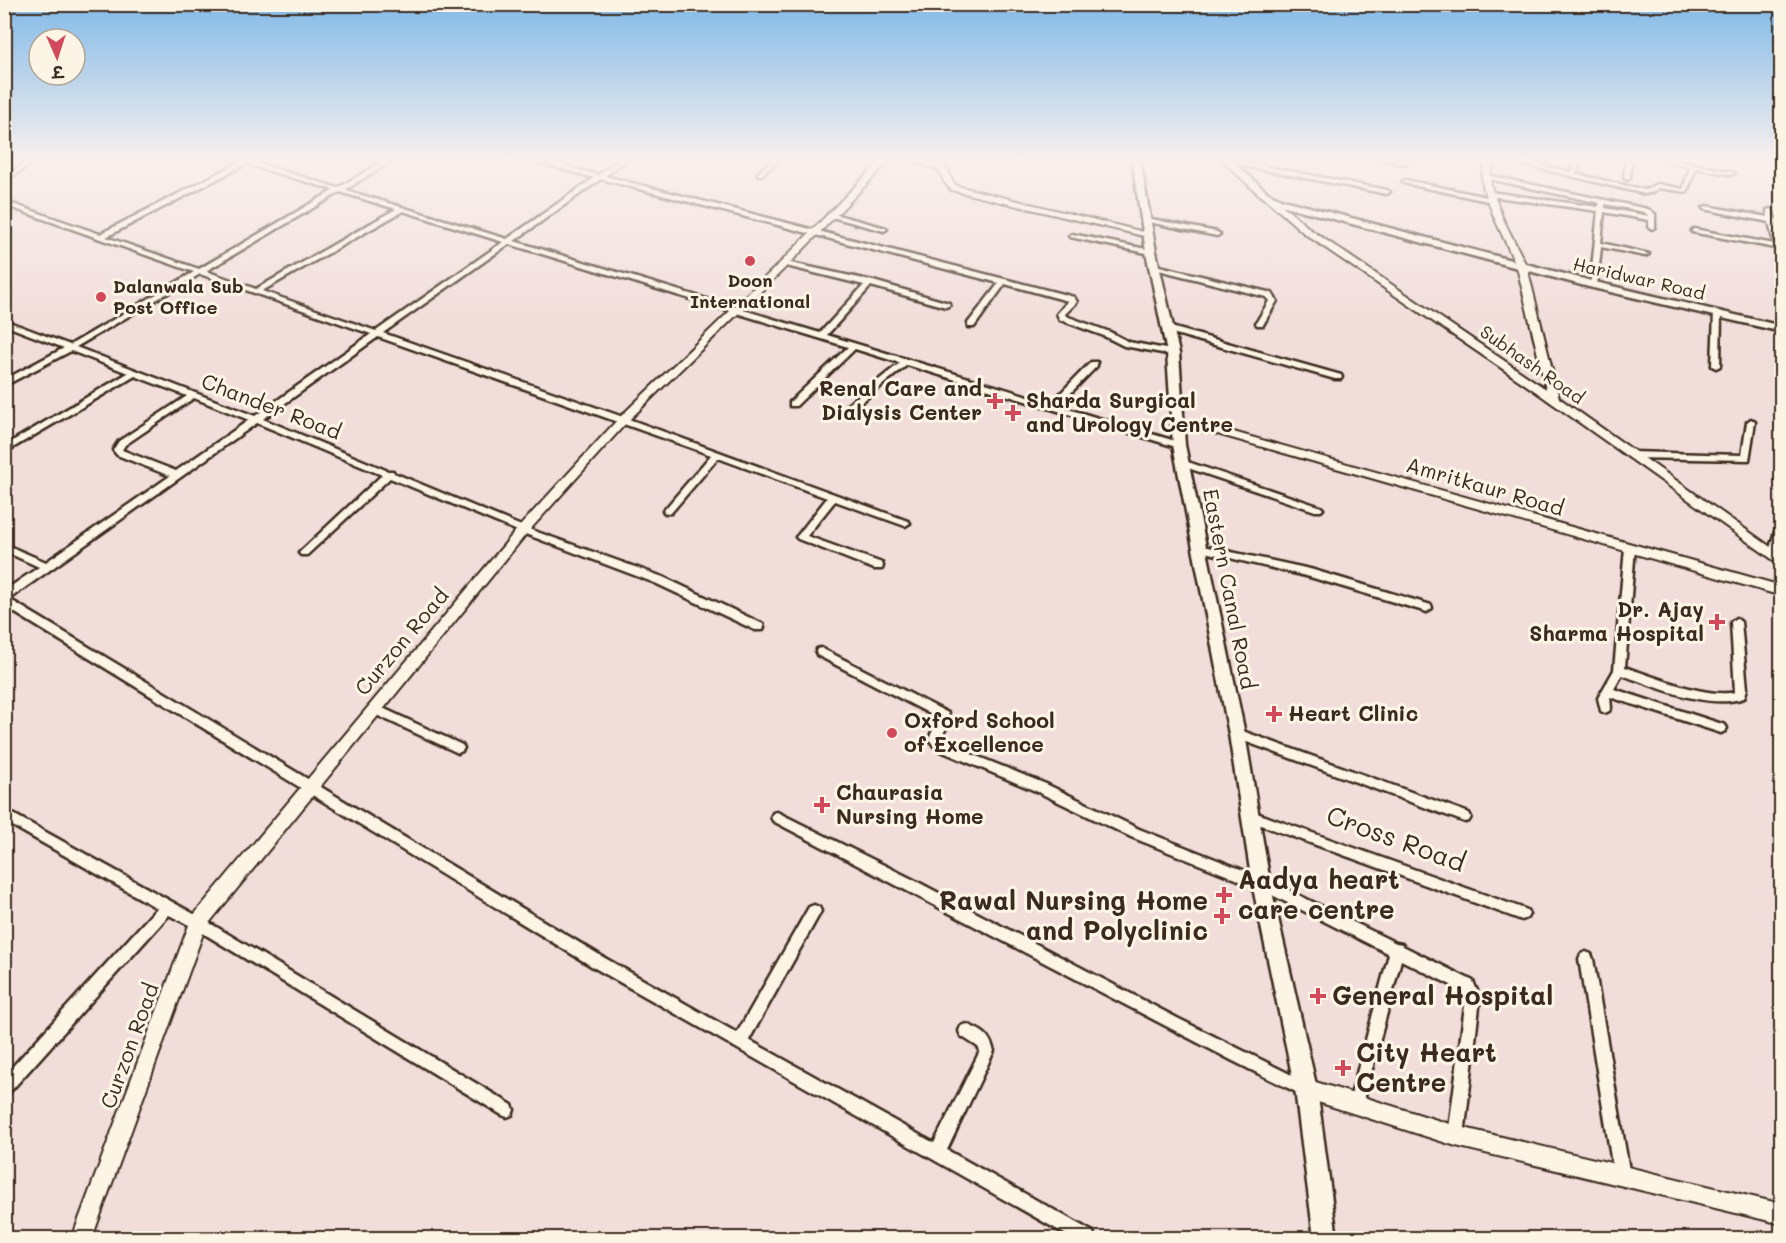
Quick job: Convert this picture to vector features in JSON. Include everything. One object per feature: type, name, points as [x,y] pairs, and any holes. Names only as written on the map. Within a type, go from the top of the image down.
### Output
[{"type":"main road","name":"Eastern Canal Road","points":[[1145,217],[1173,353],[1182,463],[1237,734],[1261,883],[1306,1089],[1326,1239]]},
{"type":"main road","name":"Haridwar Road","points":[[1335,217],[1593,285],[1782,329]]},
{"type":"street","points":[[46,217],[624,420],[905,523]]},
{"type":"street","points":[[102,236],[137,217]]},
{"type":"street","points":[[4,384],[291,217]]},
{"type":"street","points":[[257,291],[388,217]]},
{"type":"street","points":[[428,217],[1179,445]]},
{"type":"street","points":[[541,217],[4,599],[598,962],[1087,1239]]},
{"type":"street","points":[[752,217],[1073,300],[1061,314],[1063,318],[1127,344],[1173,353]]},
{"type":"street","name":"Curzon Road","points":[[82,1239],[198,923],[523,530],[624,420],[829,217]]},
{"type":"street","points":[[839,217],[884,229]]},
{"type":"street","points":[[1098,217],[1147,227],[1216,234]]},
{"type":"street","name":"Subhash Road","points":[[1291,217],[1308,232],[1554,399],[1777,559]]},
{"type":"street","points":[[1498,217],[1522,267],[1554,399]]},
{"type":"street","points":[[1593,285],[1601,217]]},
{"type":"street","points":[[1645,217],[1651,218],[1652,227]]},
{"type":"street","points":[[1756,217],[1782,222]]},
{"type":"street","points":[[1772,217],[1779,235],[1782,263]]},
{"type":"street","points":[[1694,231],[1779,247]]},
{"type":"street","points":[[1072,236],[1269,296],[1273,301],[1260,322]]},
{"type":"street","points":[[1599,245],[1645,254]]},
{"type":"street","points":[[785,263],[946,305]]},
{"type":"street","points":[[970,325],[1004,281]]},
{"type":"street","points":[[822,336],[870,284]]},
{"type":"street","points":[[1716,366],[1717,314]]},
{"type":"street","name":"Chander Road","points":[[4,322],[390,473],[523,530],[648,575],[759,627]]},
{"type":"street","points":[[1168,329],[1338,377]]},
{"type":"street","points":[[793,404],[854,346]]},
{"type":"street","points":[[849,408],[906,362]]},
{"type":"street","points":[[1053,406],[1094,364]]},
{"type":"street","points":[[5,450],[134,373]]},
{"type":"street","points":[[177,475],[117,450],[122,442],[192,396]]},
{"type":"street","points":[[1631,455],[1746,458],[1751,422]]},
{"type":"street","name":"Amritkaur Road","points":[[1178,426],[1215,430],[1782,591]]},
{"type":"street","points":[[668,511],[717,454]]},
{"type":"street","points":[[1182,463],[1318,508]]},
{"type":"street","points":[[304,553],[390,473]]},
{"type":"street","points":[[833,497],[801,537],[878,566]]},
{"type":"street","points":[[1777,559],[1782,525]]},
{"type":"street","points":[[4,547],[47,567]]},
{"type":"street","points":[[1199,548],[1310,573],[1427,608]]},
{"type":"street","points":[[1605,708],[1604,698],[1619,670],[1630,548]]},
{"type":"street","points":[[1619,670],[1708,696],[1734,698],[1740,695],[1742,689],[1736,622]]},
{"type":"street","points":[[821,652],[944,716],[944,723],[935,735],[940,746],[1032,784],[1135,833],[1261,883],[1468,986],[1473,998],[1456,1136]]},
{"type":"street","points":[[1607,691],[1721,728]]},
{"type":"street","points":[[374,709],[458,748]]},
{"type":"street","points":[[1237,734],[1465,817]]},
{"type":"street","points":[[4,814],[167,908],[198,923],[507,1110]]},
{"type":"street","name":"Cross Road","points":[[1251,816],[1522,914]]},
{"type":"street","points":[[777,817],[884,870],[1193,1035],[1306,1089],[1356,1102],[1456,1136],[1782,1214]]},
{"type":"street","points":[[4,1088],[167,908]]},
{"type":"street","points":[[740,1042],[814,911]]},
{"type":"street","points":[[1356,1102],[1397,949]]},
{"type":"street","points":[[1586,959],[1622,1176]]},
{"type":"street","points":[[937,1154],[987,1051],[984,1042],[966,1031]]},
{"type":"place","name":"Doon International","points":[[750,261]]},
{"type":"place","name":"Dalanwala Sub Post Office","points":[[101,297]]},
{"type":"place","name":"Renal Care and Dialysis Center","points":[[995,401]]},
{"type":"place","name":"Sharda Surgical and Urology Centre","points":[[1013,413]]},
{"type":"place","name":"Dr. Ajay Sharma Hospital","points":[[1717,622]]},
{"type":"place","name":"Heart Clinic","points":[[1274,714]]},
{"type":"place","name":"Oxford School of Excellence","points":[[892,733]]},
{"type":"place","name":"Chaurasia Nursing Home","points":[[822,805]]},
{"type":"place","name":"Aadya heart care centre","points":[[1224,895]]},
{"type":"place","name":"Rawal Nursing Home and Polyclinic","points":[[1222,916]]},
{"type":"place","name":"General Hospital","points":[[1318,996]]},
{"type":"place","name":"City Heart Centre","points":[[1343,1068]]}]
